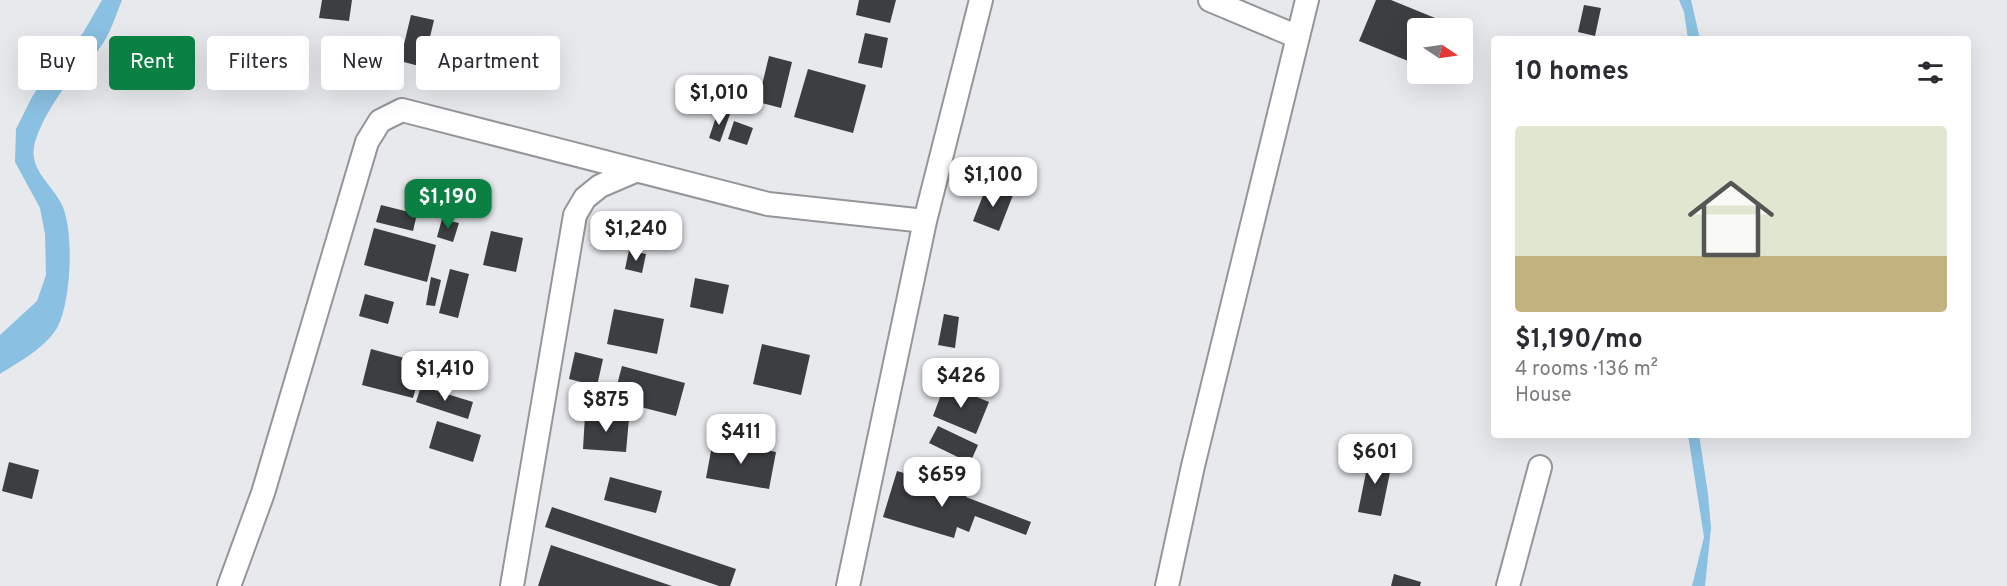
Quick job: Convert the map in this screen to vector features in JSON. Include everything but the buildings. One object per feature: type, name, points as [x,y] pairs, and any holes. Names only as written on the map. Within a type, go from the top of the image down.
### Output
[{"type":"street","points":[[849,586],[925,221],[981,0]]},
{"type":"street","points":[[1210,0],[1298,37]]},
{"type":"street","points":[[1167,586],[1193,466],[1307,0]]},
{"type":"street","points":[[229,586],[263,493],[367,142],[380,121],[402,110],[768,204],[925,221]]},
{"type":"street","points":[[512,586],[575,216],[585,198],[600,186],[635,171]]},
{"type":"street","points":[[1508,586],[1540,467]]},
{"type":"water","points":[[102,0],[122,0],[112,26],[97,52],[97,36],[80,36]]},
{"type":"water","points":[[1679,0],[1691,0],[1699,36],[1688,36],[1684,12]]},
{"type":"water","points":[[37,90],[63,90],[43,123],[34,147],[34,155],[38,170],[57,196],[65,215],[70,248],[68,285],[62,317],[52,335],[31,354],[0,374],[0,335],[37,301],[46,275],[45,234],[40,208],[15,162],[16,129]]},
{"type":"water","points":[[1688,438],[1699,438],[1711,528],[1705,586],[1692,586],[1704,537]]}]
